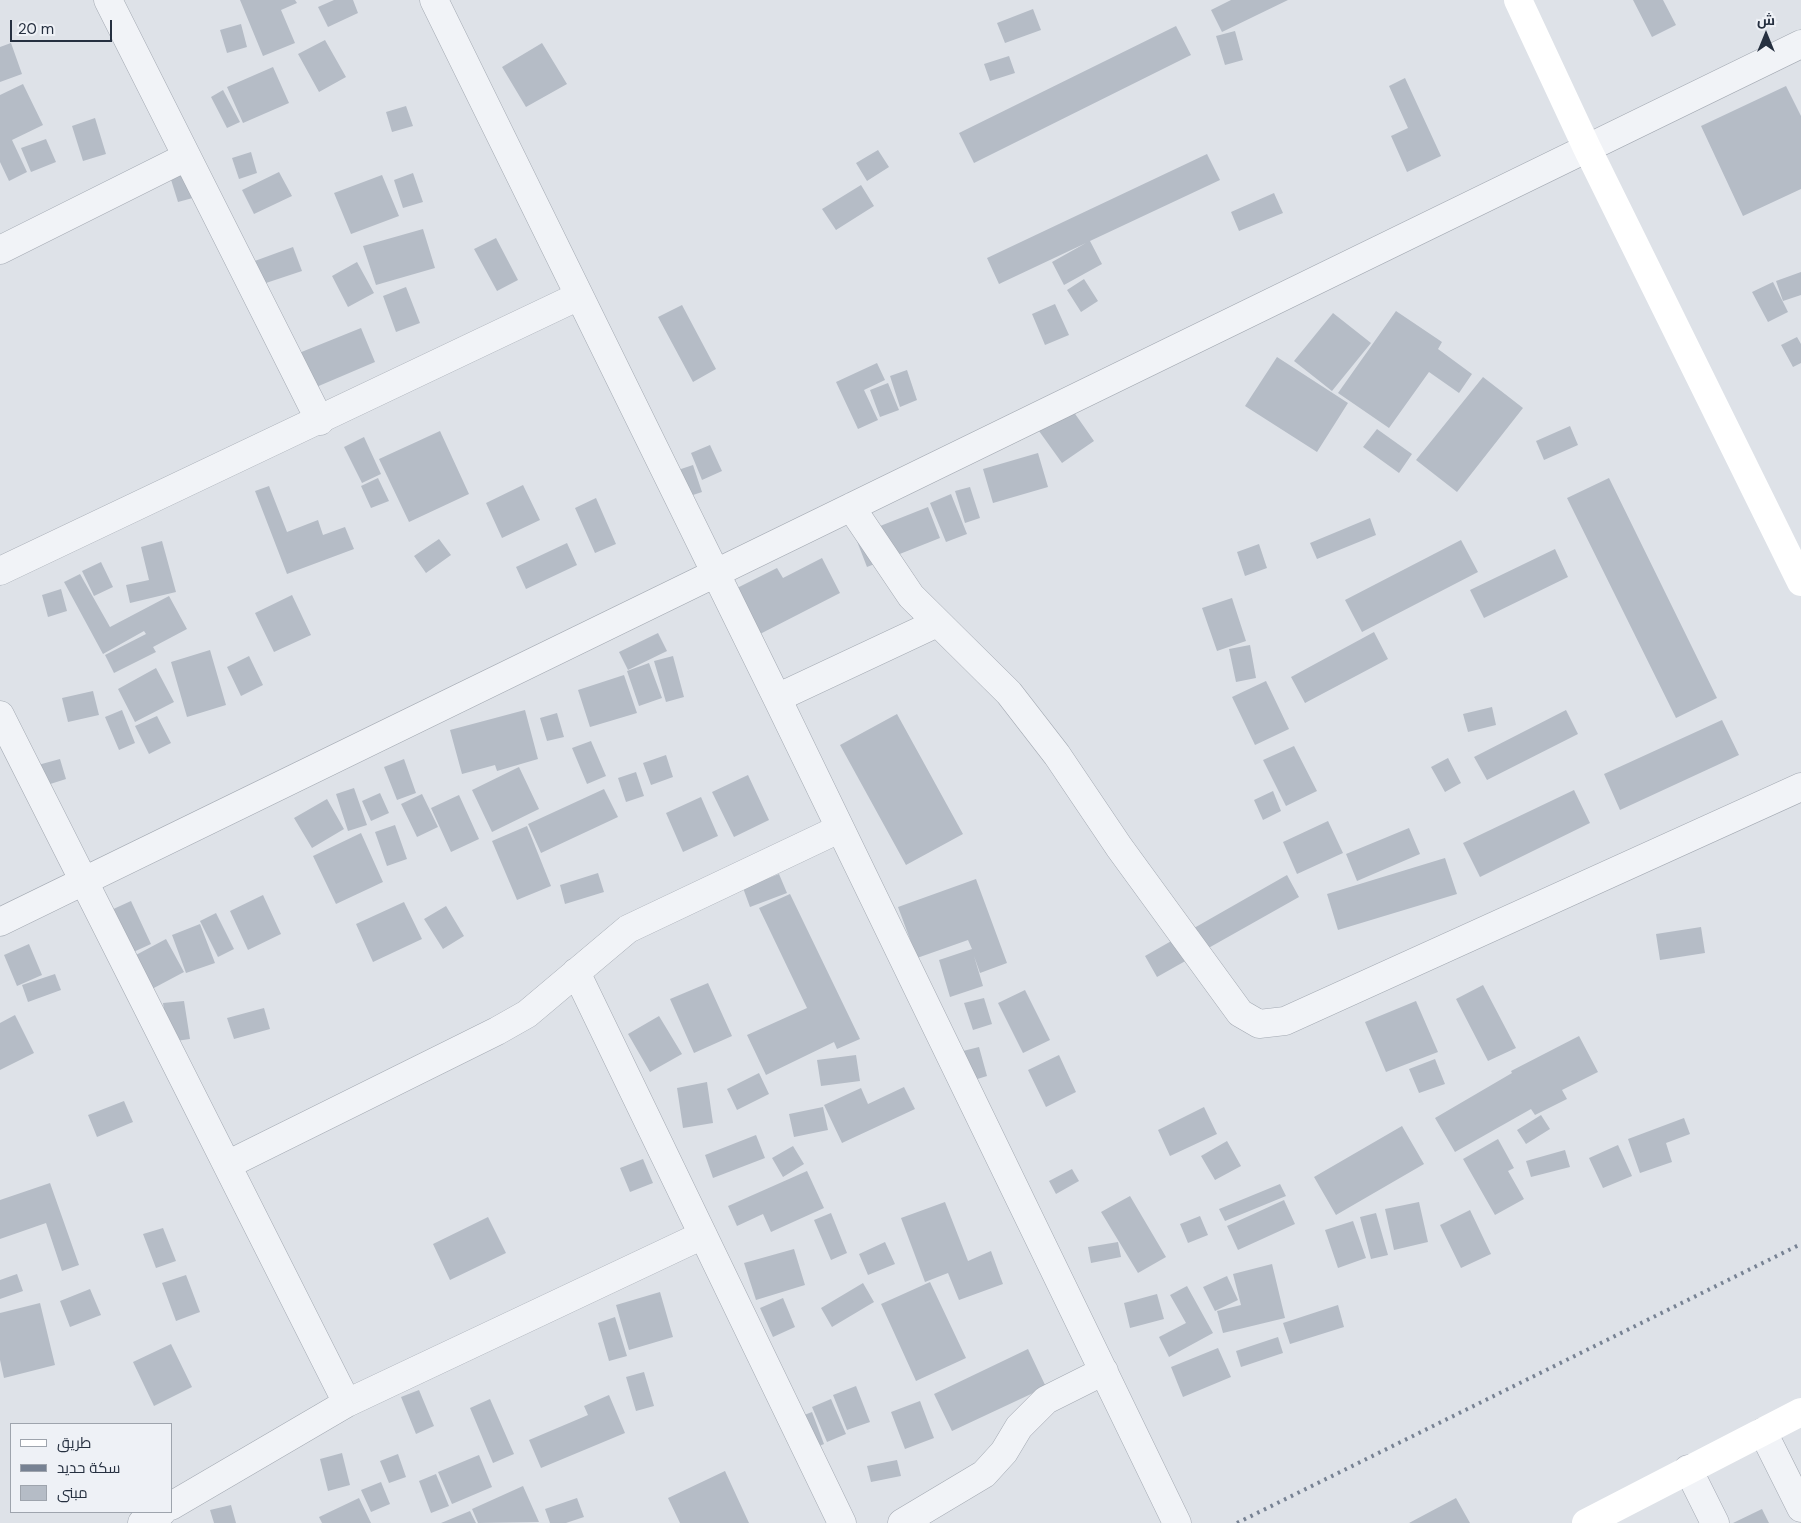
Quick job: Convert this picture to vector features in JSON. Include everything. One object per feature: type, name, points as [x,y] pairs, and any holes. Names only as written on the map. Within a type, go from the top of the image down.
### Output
[{"type":"street","points":[[108,0],[320,421]]},
{"type":"street","points":[[434,0],[777,698],[1177,1523]]},
{"type":"street","points":[[1518,0],[1588,148],[1801,582]]},
{"type":"street","points":[[0,922],[1801,44]]},
{"type":"street","points":[[0,250],[186,158]]},
{"type":"street","points":[[0,571],[320,421],[579,296]]},
{"type":"street","points":[[851,507],[911,596],[1009,693],[1057,755],[1119,847],[1240,1013],[1259,1024],[1285,1021],[1801,787]]},
{"type":"street","points":[[777,698],[937,623]]},
{"type":"street","points":[[0,715],[347,1403]]},
{"type":"street","points":[[227,1165],[497,1031],[527,1014],[628,929],[840,829]]},
{"type":"street","points":[[576,972],[842,1523]]},
{"type":"street","points":[[172,1505],[347,1403],[703,1235]]},
{"type":"street","points":[[902,1523],[984,1474],[1004,1452],[1020,1427],[1046,1400],[1104,1371]]},
{"type":"street","points":[[1586,1523],[1801,1412]]},
{"type":"street","points":[[1763,1432],[1801,1508]]},
{"type":"street","points":[[1688,1469],[1715,1523]]},
{"type":"street","points":[[142,1523],[160,1513]]},
{"type":"building","points":[[240,0],[295,0],[297,3],[281,10],[295,43],[263,56]]},
{"type":"building","points":[[334,0],[353,0],[358,13],[328,27],[318,7]]},
{"type":"building","points":[[1231,0],[1288,0],[1222,32],[1211,10]]},
{"type":"building","points":[[1633,0],[1663,0],[1676,25],[1652,37]]},
{"type":"building","points":[[1033,9],[1041,30],[1005,43],[997,23]]},
{"type":"building","points":[[241,24],[247,47],[227,53],[220,30]]},
{"type":"building","points":[[1176,26],[1191,55],[974,163],[959,133]]},
{"type":"building","points":[[1235,31],[1243,60],[1225,65],[1216,36]]},
{"type":"building","points":[[325,40],[346,77],[319,92],[298,54]]},
{"type":"building","points":[[11,43],[22,74],[0,82],[0,47]]},
{"type":"building","points":[[542,43],[567,84],[526,107],[502,67]]},
{"type":"building","points":[[1009,56],[1015,73],[990,81],[984,64]]},
{"type":"building","points":[[273,67],[289,103],[243,123],[227,87]]},
{"type":"building","points":[[1405,78],[1441,156],[1407,172],[1391,136],[1408,128],[1389,86]]},
{"type":"building","points":[[23,84],[43,125],[12,140],[27,172],[9,181],[0,162],[0,95]]},
{"type":"building","points":[[1786,86],[1801,116],[1801,189],[1743,216],[1701,126]]},
{"type":"building","points":[[223,90],[240,122],[227,128],[211,97]]},
{"type":"building","points":[[406,106],[413,126],[392,132],[386,112]]},
{"type":"building","points":[[95,118],[106,154],[83,161],[72,126]]},
{"type":"building","points":[[46,139],[56,162],[31,172],[21,148]]},
{"type":"building","points":[[878,150],[889,167],[867,181],[856,163]]},
{"type":"building","points":[[251,152],[257,173],[239,179],[232,158]]},
{"type":"building","points":[[1207,154],[1220,180],[1090,241],[1102,264],[1064,285],[1052,262],[1086,243],[999,284],[987,258]]},
{"type":"building","points":[[191,164],[200,196],[178,202],[168,170]]},
{"type":"building","points":[[279,172],[292,196],[254,214],[242,190]]},
{"type":"building","points":[[413,173],[423,202],[403,208],[394,180]]},
{"type":"building","points":[[382,175],[399,216],[351,234],[334,193]]},
{"type":"building","points":[[861,185],[874,206],[836,230],[822,209]]},
{"type":"building","points":[[1274,193],[1283,213],[1239,231],[1231,212]]},
{"type":"building","points":[[423,229],[435,268],[376,285],[363,246]]},
{"type":"building","points":[[496,238],[518,280],[497,291],[474,249]]},
{"type":"building","points":[[293,247],[302,271],[260,285],[252,262]]},
{"type":"building","points":[[357,262],[374,293],[348,307],[332,276]]},
{"type":"building","points":[[1801,272],[1801,295],[1783,301],[1776,281]]},
{"type":"building","points":[[1084,279],[1098,301],[1081,312],[1067,290]]},
{"type":"building","points":[[1773,282],[1788,312],[1768,322],[1752,292]]},
{"type":"building","points":[[406,287],[420,323],[396,332],[383,296]]},
{"type":"building","points":[[1055,304],[1069,335],[1045,345],[1032,314]]},
{"type":"building","points":[[682,305],[716,369],[693,382],[658,317]]},
{"type":"building","points":[[1396,311],[1442,342],[1438,349],[1472,374],[1459,393],[1429,372],[1389,428],[1338,393]]},
{"type":"building","points":[[1333,313],[1371,343],[1332,391],[1294,361]]},
{"type":"building","points":[[361,328],[375,362],[314,388],[299,353]]},
{"type":"building","points":[[1797,337],[1801,344],[1801,363],[1793,367],[1781,345]]},
{"type":"building","points":[[1277,357],[1348,403],[1317,452],[1245,406]]},
{"type":"building","points":[[877,363],[885,380],[864,390],[878,420],[858,429],[836,382]]},
{"type":"building","points":[[907,370],[917,400],[900,407],[890,376]]},
{"type":"building","points":[[1483,377],[1523,408],[1457,492],[1416,460]]},
{"type":"building","points":[[888,383],[899,410],[880,417],[870,390]]},
{"type":"building","points":[[1071,408],[1094,441],[1062,463],[1039,431]]},
{"type":"building","points":[[1570,426],[1578,445],[1544,460],[1536,441]]},
{"type":"building","points":[[1377,429],[1412,454],[1399,473],[1363,447]]},
{"type":"building","points":[[440,431],[469,494],[409,522],[379,459]]},
{"type":"building","points":[[364,437],[381,474],[362,483],[344,447]]},
{"type":"building","points":[[710,445],[722,471],[702,480],[691,453]]},
{"type":"building","points":[[1038,453],[1048,487],[993,503],[983,469]]},
{"type":"building","points":[[693,465],[702,492],[687,497],[678,470]]},
{"type":"building","points":[[378,478],[389,501],[371,508],[361,486]]},
{"type":"building","points":[[1609,478],[1717,698],[1676,718],[1567,498]]},
{"type":"building","points":[[523,485],[540,520],[502,538],[486,503]]},
{"type":"building","points":[[269,486],[287,532],[318,520],[323,535],[345,527],[354,549],[287,574],[255,491]]},
{"type":"building","points":[[970,487],[980,518],[965,523],[955,491]]},
{"type":"building","points":[[951,494],[967,534],[946,542],[930,503]]},
{"type":"building","points":[[596,498],[616,544],[595,553],[575,508]]},
{"type":"building","points":[[928,507],[940,538],[867,567],[855,536]]},
{"type":"building","points":[[1370,518],[1376,535],[1317,559],[1310,543]]},
{"type":"building","points":[[439,539],[451,555],[426,573],[414,556]]},
{"type":"building","points":[[1461,540],[1478,572],[1362,632],[1345,600]]},
{"type":"building","points":[[162,541],[176,592],[130,603],[126,585],[149,580],[141,547]]},
{"type":"building","points":[[567,543],[577,565],[526,589],[516,567]]},
{"type":"building","points":[[1259,544],[1267,568],[1245,576],[1237,552]]},
{"type":"building","points":[[1555,549],[1568,577],[1484,618],[1470,590]]},
{"type":"building","points":[[822,558],[840,593],[760,634],[737,588],[777,568],[783,578]]},
{"type":"building","points":[[101,562],[113,587],[94,596],[82,571]]},
{"type":"building","points":[[80,574],[110,627],[169,596],[187,629],[153,647],[156,652],[114,673],[105,655],[146,634],[144,631],[103,654],[64,582]]},
{"type":"building","points":[[61,589],[67,611],[48,617],[42,595]]},
{"type":"building","points":[[292,595],[311,635],[274,652],[255,613]]},
{"type":"building","points":[[1232,598],[1246,641],[1217,651],[1202,608]]},
{"type":"building","points":[[1374,632],[1388,659],[1305,703],[1291,677]]},
{"type":"building","points":[[658,633],[667,651],[628,670],[619,652]]},
{"type":"building","points":[[1250,645],[1256,678],[1236,682],[1229,649]]},
{"type":"building","points":[[210,650],[226,705],[187,717],[171,662]]},
{"type":"building","points":[[249,656],[263,685],[241,696],[227,667]]},
{"type":"building","points":[[673,656],[684,697],[666,702],[654,661]]},
{"type":"building","points":[[649,663],[662,698],[639,706],[627,671]]},
{"type":"building","points":[[156,668],[174,702],[135,722],[118,689]]},
{"type":"building","points":[[624,675],[637,713],[590,727],[578,690]]},
{"type":"building","points":[[1266,681],[1289,729],[1255,745],[1232,697]]},
{"type":"building","points":[[93,691],[99,715],[68,722],[62,698]]},
{"type":"building","points":[[1492,707],[1496,725],[1468,732],[1463,714]]},
{"type":"building","points":[[122,710],[135,743],[119,750],[105,717]]},
{"type":"building","points":[[525,710],[538,759],[497,771],[495,765],[462,774],[450,730]]},
{"type":"building","points":[[1566,710],[1578,734],[1487,780],[1474,757]]},
{"type":"building","points":[[557,713],[564,737],[547,741],[540,718]]},
{"type":"building","points":[[897,714],[963,834],[906,865],[840,745]]},
{"type":"building","points":[[157,716],[171,743],[149,754],[135,726]]},
{"type":"building","points":[[1722,720],[1739,755],[1620,810],[1604,774]]},
{"type":"building","points":[[591,741],[606,776],[587,784],[572,748]]},
{"type":"building","points":[[1294,746],[1317,791],[1286,806],[1263,760]]},
{"type":"building","points":[[666,755],[673,777],[651,785],[643,763]]},
{"type":"building","points":[[1448,758],[1461,783],[1445,792],[1431,767]]},
{"type":"building","points":[[60,759],[66,779],[44,786],[38,765]]},
{"type":"building","points":[[404,759],[416,793],[397,800],[384,767]]},
{"type":"building","points":[[519,767],[539,809],[492,832],[472,790]]},
{"type":"building","points":[[636,772],[644,796],[626,802],[618,778]]},
{"type":"building","points":[[748,775],[769,820],[734,837],[712,792]]},
{"type":"building","points":[[354,788],[367,825],[348,831],[336,794]]},
{"type":"building","points":[[604,789],[618,817],[541,853],[528,824]]},
{"type":"building","points":[[1574,790],[1590,823],[1480,877],[1463,843]]},
{"type":"building","points":[[1273,791],[1281,811],[1263,820],[1254,800]]},
{"type":"building","points":[[380,793],[389,813],[371,821],[362,801]]},
{"type":"building","points":[[422,794],[438,827],[417,837],[401,804]]},
{"type":"building","points":[[459,795],[479,839],[451,852],[431,808]]},
{"type":"building","points":[[701,797],[718,836],[683,852],[666,813]]},
{"type":"building","points":[[327,799],[344,829],[312,848],[294,818]]},
{"type":"building","points":[[1328,821],[1343,853],[1297,874],[1283,842]]},
{"type":"building","points":[[395,825],[407,859],[387,866],[375,832]]},
{"type":"building","points":[[527,826],[551,886],[517,900],[492,841]]},
{"type":"building","points":[[1409,828],[1420,854],[1357,881],[1346,854]]},
{"type":"building","points":[[361,833],[383,882],[336,904],[313,856]]},
{"type":"building","points":[[1445,858],[1457,894],[1338,930],[1327,894]]},
{"type":"building","points":[[598,873],[604,892],[565,904],[560,885]]},
{"type":"building","points":[[779,874],[787,893],[750,907],[743,888]]},
{"type":"building","points":[[1287,875],[1299,897],[1157,977],[1145,956]]},
{"type":"building","points":[[976,879],[1007,963],[980,973],[974,956],[983,986],[950,997],[939,960],[972,949],[968,940],[917,958],[898,907]]},
{"type":"building","points":[[790,894],[860,1039],[837,1049],[834,1042],[766,1075],[747,1035],[807,1008],[759,908]]},
{"type":"building","points":[[263,895],[281,934],[248,950],[230,911]]},
{"type":"building","points":[[131,901],[151,944],[129,954],[109,911]]},
{"type":"building","points":[[404,902],[422,939],[373,962],[356,924]]},
{"type":"building","points":[[446,906],[464,936],[443,949],[424,919]]},
{"type":"building","points":[[216,913],[234,949],[218,957],[200,921]]},
{"type":"building","points":[[200,924],[215,963],[186,973],[172,935]]},
{"type":"building","points":[[1701,927],[1705,953],[1660,960],[1656,934]]},
{"type":"building","points":[[166,939],[184,972],[152,989],[134,956]]},
{"type":"building","points":[[29,944],[42,975],[17,986],[4,955]]},
{"type":"building","points":[[55,974],[61,990],[28,1002],[22,985]]},
{"type":"building","points":[[708,983],[732,1036],[694,1053],[670,999]]},
{"type":"building","points":[[1483,985],[1516,1048],[1488,1061],[1456,999]]},
{"type":"building","points":[[1025,990],[1050,1040],[1023,1053],[998,1003]]},
{"type":"building","points":[[984,998],[992,1024],[973,1030],[964,1003]]},
{"type":"building","points":[[184,1001],[190,1039],[169,1042],[163,1003]]},
{"type":"building","points":[[1416,1001],[1438,1052],[1386,1072],[1365,1022]]},
{"type":"building","points":[[264,1008],[270,1029],[234,1039],[227,1018]]},
{"type":"building","points":[[15,1015],[34,1053],[0,1070],[0,1023]]},
{"type":"building","points":[[659,1016],[682,1054],[650,1072],[628,1034]]},
{"type":"building","points":[[1579,1036],[1598,1072],[1562,1090],[1567,1099],[1535,1115],[1531,1109],[1455,1152],[1435,1118],[1512,1073],[1511,1071]]},
{"type":"building","points":[[979,1047],[987,1076],[971,1081],[963,1051]]},
{"type":"building","points":[[856,1055],[860,1081],[821,1086],[817,1060]]},
{"type":"building","points":[[1059,1055],[1076,1092],[1046,1107],[1028,1070]]},
{"type":"building","points":[[1435,1059],[1445,1084],[1419,1093],[1409,1069]]},
{"type":"building","points":[[759,1073],[769,1094],[737,1110],[727,1089]]},
{"type":"building","points":[[707,1082],[713,1123],[683,1128],[677,1088]]},
{"type":"building","points":[[904,1087],[915,1109],[842,1143],[824,1105],[861,1088],[868,1104]]},
{"type":"building","points":[[124,1101],[133,1122],[97,1137],[88,1115]]},
{"type":"building","points":[[823,1107],[828,1130],[794,1137],[789,1114]]},
{"type":"building","points":[[1204,1107],[1217,1134],[1170,1156],[1158,1130]]},
{"type":"building","points":[[1541,1115],[1550,1129],[1526,1144],[1517,1130]]},
{"type":"building","points":[[1684,1118],[1690,1134],[1666,1143],[1672,1162],[1640,1173],[1628,1139]]},
{"type":"building","points":[[1402,1126],[1424,1164],[1336,1215],[1314,1177]]},
{"type":"building","points":[[756,1135],[765,1158],[713,1178],[705,1155]]},
{"type":"building","points":[[1498,1139],[1514,1168],[1508,1171],[1524,1199],[1495,1215],[1463,1159]]},
{"type":"building","points":[[1227,1141],[1241,1166],[1215,1180],[1201,1156]]},
{"type":"building","points":[[1618,1145],[1632,1176],[1603,1188],[1589,1158]]},
{"type":"building","points":[[793,1146],[804,1164],[783,1177],[772,1158]]},
{"type":"building","points":[[1565,1150],[1570,1167],[1531,1177],[1526,1161]]},
{"type":"building","points":[[643,1159],[653,1183],[630,1192],[620,1168]]},
{"type":"building","points":[[1072,1169],[1079,1181],[1056,1194],[1049,1181]]},
{"type":"building","points":[[807,1171],[824,1208],[771,1232],[763,1214],[737,1226],[728,1206]]},
{"type":"building","points":[[50,1183],[79,1265],[62,1271],[46,1223],[0,1239],[0,1200]]},
{"type":"building","points":[[1280,1184],[1286,1196],[1225,1221],[1219,1209]]},
{"type":"building","points":[[1130,1196],[1166,1257],[1138,1273],[1101,1212]]},
{"type":"building","points":[[1284,1200],[1295,1224],[1238,1250],[1227,1226]]},
{"type":"building","points":[[945,1202],[968,1261],[991,1251],[1003,1284],[959,1300],[948,1273],[925,1282],[901,1218]]},
{"type":"building","points":[[1419,1202],[1428,1242],[1394,1250],[1385,1209]]},
{"type":"building","points":[[1470,1210],[1491,1254],[1461,1268],[1440,1225]]},
{"type":"building","points":[[831,1213],[847,1253],[831,1260],[814,1220]]},
{"type":"building","points":[[1376,1213],[1388,1255],[1371,1259],[1360,1217]]},
{"type":"building","points":[[1200,1216],[1208,1235],[1188,1243],[1180,1224]]},
{"type":"building","points":[[488,1217],[506,1253],[450,1280],[433,1244]]},
{"type":"building","points":[[1353,1221],[1366,1258],[1338,1268],[1325,1230]]},
{"type":"building","points":[[163,1228],[176,1261],[156,1268],[143,1234]]},
{"type":"building","points":[[885,1242],[895,1264],[868,1275],[859,1254]]},
{"type":"building","points":[[1118,1242],[1121,1257],[1091,1263],[1088,1247]]},
{"type":"building","points":[[794,1249],[805,1285],[756,1300],[744,1263]]},
{"type":"building","points":[[1272,1264],[1285,1318],[1223,1333],[1217,1311],[1241,1305],[1233,1274]]},
{"type":"building","points":[[17,1274],[23,1291],[0,1299],[0,1280]]},
{"type":"building","points":[[186,1275],[200,1312],[176,1321],[162,1283]]},
{"type":"building","points":[[1227,1276],[1238,1300],[1215,1311],[1203,1287]]},
{"type":"building","points":[[930,1282],[966,1358],[916,1381],[881,1304]]},
{"type":"building","points":[[863,1283],[874,1302],[832,1327],[821,1308]]},
{"type":"building","points":[[1187,1286],[1213,1333],[1169,1357],[1159,1337],[1186,1323],[1170,1295]]},
{"type":"building","points":[[90,1289],[101,1315],[70,1327],[60,1301]]},
{"type":"building","points":[[660,1292],[673,1337],[629,1350],[616,1305]]},
{"type":"building","points":[[1157,1294],[1164,1319],[1130,1328],[1124,1303]]},
{"type":"building","points":[[783,1298],[795,1327],[773,1337],[760,1308]]},
{"type":"building","points":[[40,1303],[55,1365],[4,1378],[0,1360],[0,1313]]},
{"type":"building","points":[[1338,1305],[1344,1327],[1290,1344],[1283,1323]]},
{"type":"building","points":[[615,1317],[627,1356],[609,1361],[598,1323]]},
{"type":"building","points":[[1278,1337],[1283,1353],[1241,1367],[1236,1351]]},
{"type":"building","points":[[171,1344],[192,1387],[154,1406],[133,1362]]},
{"type":"building","points":[[1218,1348],[1231,1377],[1183,1397],[1171,1367]]},
{"type":"building","points":[[1028,1349],[1046,1387],[952,1431],[934,1394]]},
{"type":"building","points":[[644,1372],[654,1406],[636,1411],[626,1377]]},
{"type":"building","points":[[856,1386],[870,1422],[847,1430],[833,1395]]},
{"type":"building","points":[[419,1390],[434,1426],[416,1434],[401,1397]]},
{"type":"building","points":[[609,1395],[625,1433],[541,1468],[529,1440],[588,1415],[584,1406]]},
{"type":"building","points":[[490,1399],[514,1454],[493,1463],[470,1408]]},
{"type":"building","points":[[831,1399],[846,1434],[827,1442],[812,1407]]},
{"type":"building","points":[[920,1401],[934,1438],[905,1449],[891,1412]]},
{"type":"building","points":[[812,1412],[824,1444],[807,1451],[794,1419]]},
{"type":"building","points":[[342,1453],[350,1485],[328,1491],[320,1459]]},
{"type":"building","points":[[398,1454],[406,1477],[389,1483],[380,1461]]},
{"type":"building","points":[[479,1455],[492,1487],[452,1504],[438,1472]]},
{"type":"building","points":[[897,1460],[901,1476],[871,1482],[867,1466]]},
{"type":"building","points":[[725,1471],[749,1523],[680,1523],[668,1498]]},
{"type":"building","points":[[436,1474],[449,1506],[431,1513],[419,1481]]},
{"type":"building","points":[[381,1482],[390,1504],[371,1512],[361,1490]]},
{"type":"building","points":[[523,1486],[539,1522],[478,1523],[472,1509]]},
{"type":"building","points":[[359,1498],[371,1523],[322,1523],[319,1517]]},
{"type":"building","points":[[577,1498],[584,1517],[566,1523],[550,1523],[545,1509]]},
{"type":"building","points":[[1456,1498],[1470,1523],[1409,1523]]},
{"type":"building","points":[[231,1505],[236,1523],[214,1523],[210,1510]]},
{"type":"building","points":[[1762,1509],[1769,1523],[1733,1523]]},
{"type":"building","points":[[470,1511],[476,1523],[441,1523]]},
{"type":"railway","points":[[1237,1523],[1801,1244]]}]
